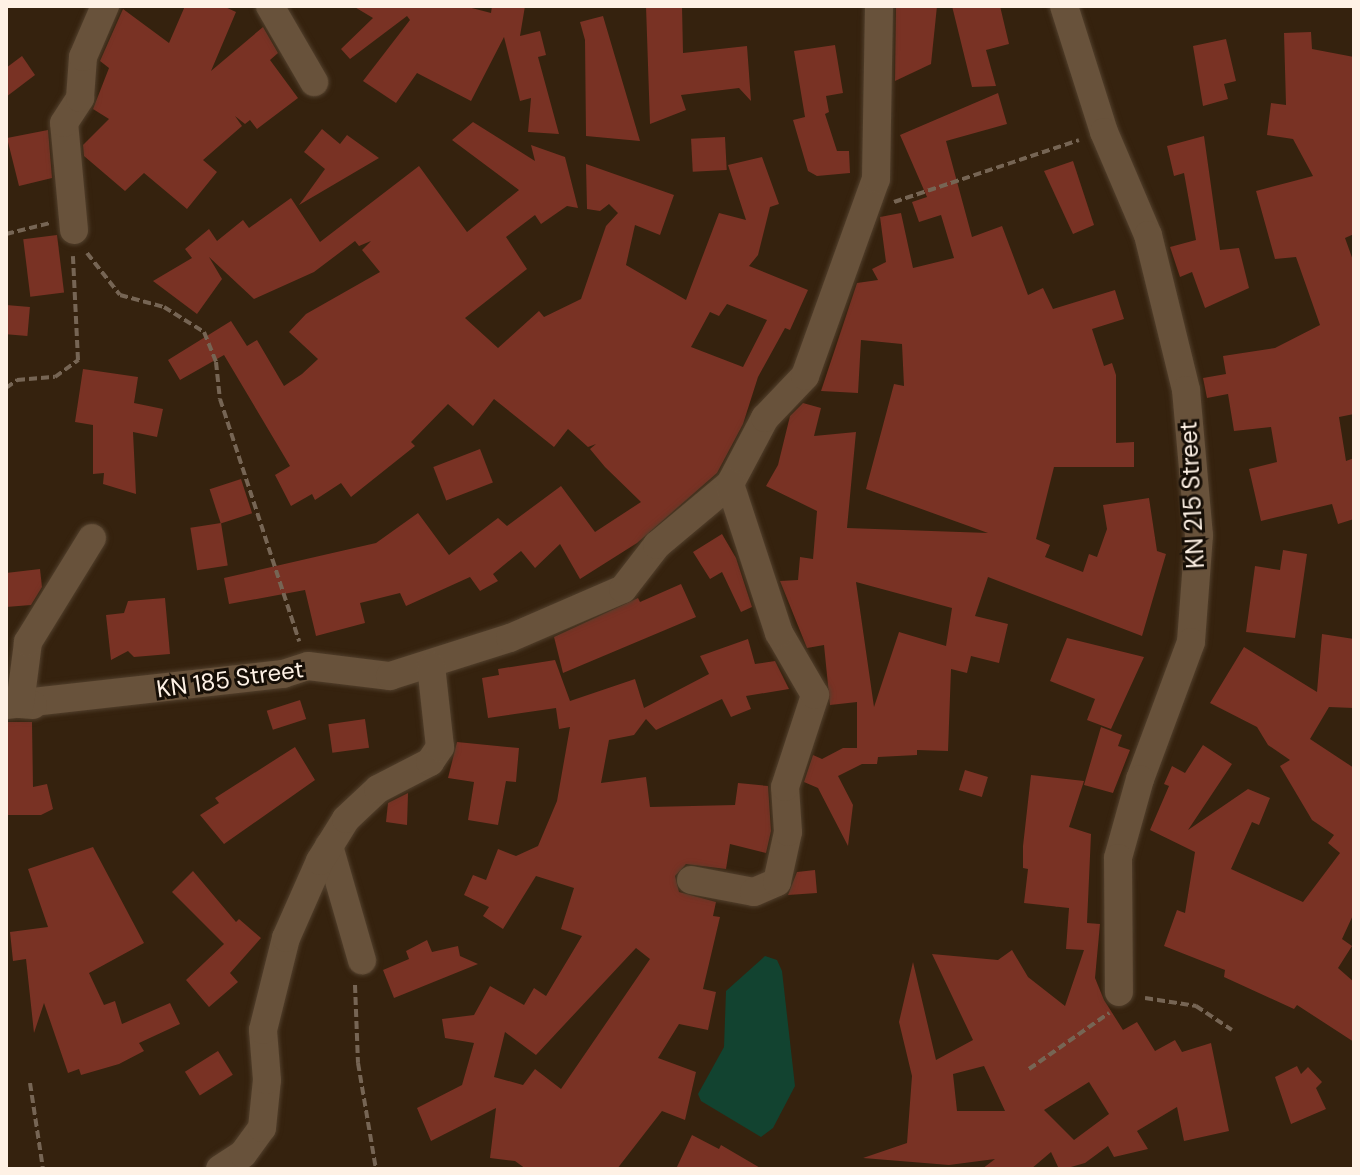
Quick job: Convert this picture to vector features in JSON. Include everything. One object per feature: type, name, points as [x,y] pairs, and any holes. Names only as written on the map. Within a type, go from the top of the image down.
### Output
[{"type":"street","points":[[74,230],[64,123],[80,98],[83,57],[105,6]]},
{"type":"street","points":[[270,6],[314,82]]},
{"type":"street","points":[[691,880],[754,892],[777,882],[788,832],[785,787],[815,695],[779,633],[730,484],[765,418],[805,376],[876,179],[880,129],[879,6]]},
{"type":"street","name":"KN 215 Street","points":[[1064,6],[1104,132],[1148,235],[1186,390],[1199,535],[1191,642],[1140,779],[1118,858],[1119,992]]},
{"type":"street","name":"KN 185 Street","points":[[20,705],[283,674],[308,666],[390,676],[431,666],[623,589],[657,545],[730,484]]},
{"type":"street","points":[[20,705],[28,642],[92,538]]},
{"type":"street","points":[[220,1169],[243,1154],[262,1128],[267,1080],[263,1030],[286,938],[329,846],[346,819],[378,789],[416,774],[440,747],[431,666]]},
{"type":"street","points":[[329,846],[362,960]]},
{"type":"path","points":[[866,211],[1104,132]]},
{"type":"path","points":[[6,234],[67,219],[120,295],[164,307],[204,332],[216,362],[220,399],[308,666]]},
{"type":"path","points":[[6,388],[17,380],[55,377],[78,360],[74,230]]},
{"type":"path","points":[[362,960],[353,991],[357,1051],[376,1169]]},
{"type":"path","points":[[1029,1069],[1118,1007],[1119,992],[1196,1006],[1232,1030]]},
{"type":"path","points":[[30,1083],[43,1169]]},
{"type":"green space","points":[[765,956],[777,960],[782,971],[795,1086],[773,1128],[761,1137],[701,1101],[698,1094],[724,1047],[726,991]]},
{"type":"building","points":[[185,6],[223,6],[236,12],[211,71],[263,27],[278,53],[270,60],[298,98],[257,129],[250,120],[245,124],[235,116],[242,126],[203,160],[217,172],[187,209],[144,173],[125,191],[84,156],[83,145],[109,119],[93,109],[109,68],[100,61],[123,9],[169,43]]},
{"type":"building","points":[[353,6],[464,6],[491,13],[492,6],[525,6],[520,36],[540,31],[546,55],[538,57],[559,134],[528,132],[531,98],[520,101],[504,37],[471,101],[417,73],[396,103],[363,81],[410,20],[407,16],[350,59],[341,49],[373,18]]},
{"type":"building","points":[[646,6],[682,6],[683,53],[747,46],[751,101],[739,88],[681,95],[686,110],[650,124]]},
{"type":"building","points":[[896,6],[937,6],[931,64],[895,81]]},
{"type":"building","points":[[952,6],[1000,6],[1009,44],[986,50],[996,86],[972,87]]},
{"type":"building","points":[[603,16],[640,141],[586,136],[585,40],[580,22]]},
{"type":"building","points":[[1311,32],[1312,49],[1354,57],[1354,234],[1345,238],[1354,263],[1354,414],[1339,417],[1346,461],[1354,458],[1354,519],[1338,524],[1332,504],[1261,521],[1249,469],[1277,462],[1271,427],[1234,431],[1228,394],[1207,398],[1203,378],[1226,374],[1223,356],[1275,348],[1320,325],[1296,257],[1275,259],[1256,191],[1313,176],[1293,139],[1267,135],[1271,103],[1286,105],[1284,33]]},
{"type":"building","points":[[1226,39],[1236,81],[1224,84],[1228,99],[1203,106],[1193,46]]},
{"type":"building","points":[[835,45],[843,93],[826,96],[829,112],[825,114],[837,151],[849,151],[850,173],[817,176],[808,171],[793,120],[805,117],[794,51]]},
{"type":"building","points":[[22,56],[35,75],[6,97],[6,68]]},
{"type":"building","points":[[998,93],[1007,124],[946,141],[972,237],[1002,226],[1028,295],[1043,288],[1053,309],[1115,290],[1124,319],[1092,329],[1104,366],[1112,363],[1116,375],[1116,443],[1134,442],[1134,467],[1054,467],[1036,539],[1050,545],[1045,557],[1083,572],[1089,554],[1097,557],[1107,529],[1103,505],[1149,498],[1157,551],[1166,554],[1142,636],[988,577],[975,616],[1008,624],[999,663],[971,656],[967,673],[951,669],[948,751],[917,750],[917,755],[878,757],[877,764],[862,764],[838,776],[853,805],[848,846],[818,788],[804,782],[813,755],[822,759],[843,748],[857,748],[857,702],[830,705],[824,645],[807,648],[780,581],[798,580],[800,557],[813,559],[817,511],[766,486],[778,465],[790,416],[803,403],[821,408],[814,436],[856,432],[847,528],[988,533],[866,489],[894,384],[904,386],[902,344],[861,340],[858,393],[821,391],[857,283],[878,280],[872,269],[886,262],[880,217],[901,213],[913,268],[954,258],[941,215],[919,222],[912,202],[927,197],[900,135]],"holes":[[[856,582],[952,608],[946,646],[899,632],[874,707]]]},
{"type":"building","points":[[473,122],[535,161],[531,145],[565,157],[578,208],[567,206],[541,224],[535,215],[506,237],[527,269],[465,318],[498,348],[539,311],[544,317],[581,299],[606,226],[618,213],[609,204],[600,211],[587,209],[586,164],[674,195],[660,235],[635,225],[626,265],[686,300],[719,213],[746,220],[728,165],[762,157],[779,204],[770,207],[758,255],[749,266],[808,290],[790,330],[785,328],[758,377],[743,424],[717,473],[637,543],[580,579],[560,544],[535,568],[521,551],[493,574],[498,581],[480,591],[470,577],[406,606],[400,593],[360,603],[365,623],[316,636],[305,590],[229,604],[224,578],[376,543],[418,513],[449,555],[498,518],[507,526],[561,486],[595,532],[641,502],[590,449],[596,444],[588,447],[568,429],[554,447],[494,399],[473,426],[448,404],[411,442],[415,446],[351,497],[341,483],[315,500],[312,494],[291,506],[275,475],[290,466],[224,355],[180,380],[168,360],[231,321],[247,346],[257,340],[284,386],[302,374],[318,359],[289,332],[306,314],[380,272],[362,250],[371,241],[359,246],[355,241],[314,272],[254,299],[209,257],[222,279],[197,314],[153,281],[192,258],[185,249],[209,229],[217,241],[243,220],[249,228],[291,198],[320,242],[419,166],[467,232],[519,190],[452,140]],"holes":[[[727,304],[767,320],[743,367],[691,347],[710,312],[719,316]]]},
{"type":"building","points":[[322,129],[340,144],[347,135],[379,158],[299,205],[325,169],[304,152]]},
{"type":"building","points":[[48,130],[52,178],[19,186],[7,138]]},
{"type":"building","points":[[1204,136],[1220,250],[1239,248],[1249,288],[1205,308],[1192,272],[1180,277],[1170,247],[1196,240],[1184,173],[1174,176],[1167,146]]},
{"type":"building","points":[[725,137],[727,170],[693,172],[691,139]]},
{"type":"building","points":[[1073,161],[1094,225],[1073,234],[1044,171]]},
{"type":"building","points":[[57,235],[64,293],[30,297],[23,239]]},
{"type":"building","points":[[6,305],[30,307],[27,336],[6,334]]},
{"type":"building","points":[[83,369],[138,377],[134,403],[163,409],[157,437],[133,432],[136,494],[103,484],[104,473],[93,474],[93,425],[75,422]]},
{"type":"building","points":[[480,449],[493,483],[446,501],[433,467]]},
{"type":"building","points":[[241,479],[252,513],[221,523],[210,489]]},
{"type":"building","points":[[221,523],[228,565],[197,570],[190,528]]},
{"type":"building","points":[[722,534],[736,558],[752,607],[741,612],[722,572],[710,579],[693,552]]},
{"type":"building","points":[[1283,550],[1307,554],[1295,638],[1246,632],[1255,566],[1280,570]]},
{"type":"building","points":[[40,569],[42,587],[31,605],[6,607],[6,573]]},
{"type":"building","points":[[681,584],[696,617],[563,673],[554,637],[638,598],[640,602]]},
{"type":"building","points":[[165,598],[170,654],[134,657],[128,651],[111,660],[106,615],[124,613],[128,601]]},
{"type":"building","points":[[1322,634],[1354,639],[1354,708],[1329,707],[1310,739],[1354,768],[1354,913],[1342,939],[1352,946],[1338,968],[1354,982],[1354,1042],[1297,1005],[1294,1009],[1224,977],[1225,970],[1164,946],[1177,910],[1185,913],[1195,852],[1150,830],[1169,786],[1164,784],[1172,766],[1185,773],[1203,745],[1232,764],[1188,830],[1248,789],[1270,798],[1259,825],[1252,822],[1231,869],[1303,902],[1340,853],[1328,843],[1334,835],[1312,820],[1280,766],[1290,760],[1268,745],[1257,727],[1210,703],[1244,647],[1317,692]]},
{"type":"building","points":[[1067,638],[1144,657],[1111,729],[1087,720],[1095,699],[1050,681]]},
{"type":"building","points":[[748,639],[755,664],[775,661],[789,689],[746,696],[751,709],[731,717],[722,699],[656,730],[646,719],[634,735],[609,740],[601,783],[646,777],[650,807],[735,805],[738,783],[768,786],[771,831],[766,853],[730,844],[726,869],[686,864],[675,876],[679,892],[716,902],[713,916],[720,917],[703,989],[716,992],[708,1030],[679,1024],[658,1058],[696,1072],[685,1120],[662,1111],[617,1169],[526,1169],[515,1161],[490,1158],[496,1108],[431,1141],[417,1108],[462,1085],[474,1043],[445,1038],[442,1019],[474,1015],[490,986],[524,1005],[534,988],[546,996],[582,936],[561,929],[574,888],[536,876],[503,929],[483,916],[489,907],[464,895],[473,875],[486,880],[498,849],[516,856],[538,846],[557,801],[570,727],[559,729],[556,708],[488,718],[482,678],[499,675],[498,669],[555,660],[570,701],[635,679],[644,708],[709,674],[700,656]],"holes":[[[636,948],[650,959],[561,1089],[535,1069],[523,1085],[494,1077],[505,1032],[536,1055]]]},
{"type":"building","points":[[300,700],[306,719],[273,730],[267,711]]},
{"type":"building","points":[[365,719],[369,748],[332,753],[328,724]]},
{"type":"building","points":[[6,722],[32,722],[33,787],[47,784],[53,809],[41,815],[7,815]]},
{"type":"building","points":[[1101,727],[1122,735],[1118,746],[1130,750],[1113,793],[1084,785]]},
{"type":"building","points":[[457,742],[519,748],[516,782],[506,781],[498,825],[468,820],[474,782],[448,778]]},
{"type":"building","points":[[295,747],[315,780],[224,844],[200,815],[219,803],[215,798]]},
{"type":"building","points":[[965,770],[988,777],[982,797],[959,790]]},
{"type":"building","points":[[1031,775],[1084,781],[1069,827],[1091,834],[1087,923],[1100,924],[1095,978],[1104,1000],[1123,1030],[1137,1022],[1155,1051],[1175,1040],[1182,1052],[1211,1043],[1229,1131],[1184,1141],[1177,1107],[1137,1131],[1148,1149],[1114,1157],[1108,1146],[1085,1163],[1064,1169],[1059,1169],[1051,1152],[1031,1169],[982,1169],[995,1159],[949,1165],[863,1158],[907,1143],[912,1076],[899,1022],[913,962],[936,1060],[973,1040],[932,954],[998,960],[1012,950],[1028,977],[1065,1006],[1084,950],[1066,949],[1069,908],[1024,903],[1028,869],[1023,868]],"holes":[[[984,1066],[1005,1111],[957,1111],[953,1074]],[[1089,1082],[1109,1114],[1074,1140],[1044,1110]]]},
{"type":"building","points":[[408,793],[407,825],[386,822],[388,803]]},
{"type":"building","points":[[93,847],[144,943],[89,973],[104,1005],[115,1001],[122,1024],[170,1003],[180,1024],[139,1043],[144,1051],[119,1064],[81,1075],[79,1069],[68,1073],[44,1003],[34,1033],[26,959],[13,961],[10,932],[48,927],[28,869]]},
{"type":"building","points":[[815,870],[817,893],[788,895],[797,872]]},
{"type":"building","points":[[193,871],[236,922],[239,919],[261,938],[230,973],[238,982],[209,1007],[186,980],[224,944],[172,892]]},
{"type":"building","points":[[427,940],[432,952],[458,946],[460,956],[478,964],[394,998],[383,970],[409,959],[406,951]]},
{"type":"building","points":[[218,1051],[233,1075],[200,1095],[185,1072]]},
{"type":"building","points":[[1297,1066],[1301,1074],[1308,1067],[1322,1082],[1316,1088],[1326,1109],[1291,1124],[1275,1077]]},
{"type":"building","points":[[692,1135],[719,1149],[721,1145],[762,1169],[676,1169]]}]
